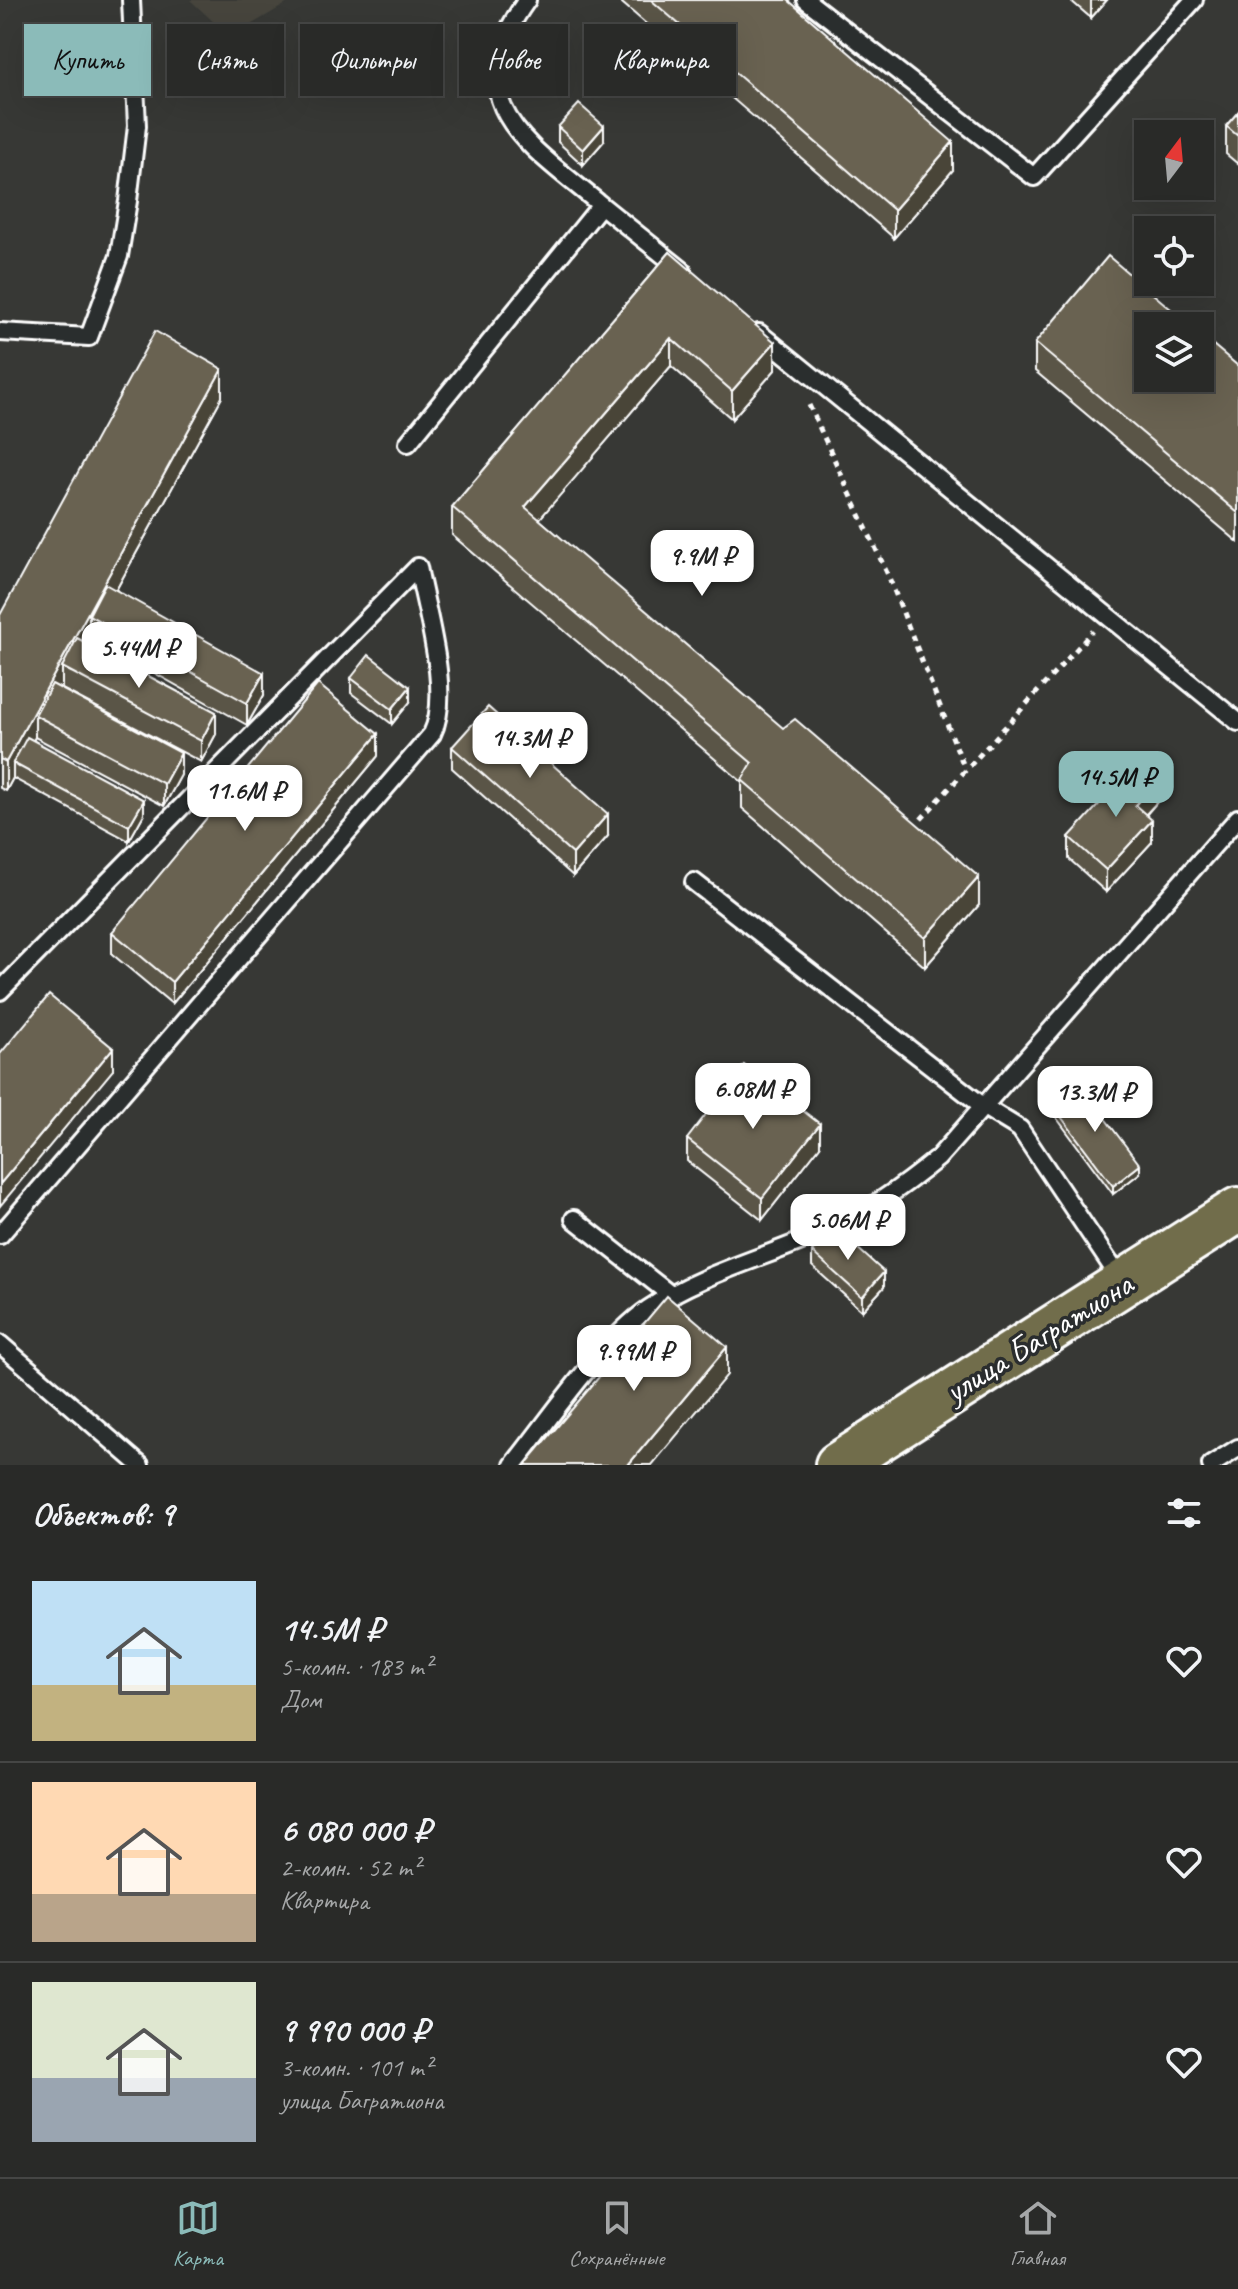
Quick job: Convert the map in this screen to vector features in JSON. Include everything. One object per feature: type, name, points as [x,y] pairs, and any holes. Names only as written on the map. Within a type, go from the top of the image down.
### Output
[{"type":"main road","name":"улица Багратиона","points":[[842,1464],[1238,1210]]},
{"type":"lane","points":[[0,332],[89,337],[119,256],[128,201],[137,126],[131,0]]},
{"type":"lane","points":[[527,0],[507,27],[501,43],[498,85],[501,104],[517,135],[700,285]]},
{"type":"lane","points":[[806,0],[1034,177],[1194,0]]},
{"type":"lane","points":[[408,443],[601,205]]},
{"type":"lane","points":[[749,325],[1238,722]]},
{"type":"lane","points":[[0,991],[418,567],[440,690],[439,721],[432,734],[0,1235]]},
{"type":"lane","points":[[513,1465],[622,1330],[672,1296],[834,1227],[890,1196],[938,1158],[1238,818]]},
{"type":"lane","points":[[694,882],[984,1107],[1020,1129],[1123,1283]]},
{"type":"lane","points":[[574,1219],[672,1296]]},
{"type":"lane","points":[[0,1344],[140,1465]]},
{"type":"lane","points":[[1211,1465],[1238,1448]]},
{"type":"path","points":[[799,365],[807,401],[888,575],[965,769]]},
{"type":"path","points":[[903,840],[1107,616]]},
{"type":"shaded area","points":[[190,0],[293,0],[252,24],[216,24]]},
{"type":"building","points":[[651,0],[788,0],[953,142],[894,210],[736,73],[736,24],[679,24]]},
{"type":"building","points":[[579,104],[604,126],[583,150],[558,127]]},
{"type":"building","points":[[1238,112],[1238,136],[1226,126]]},
{"type":"building","points":[[670,252],[775,342],[732,391],[671,338],[525,507],[783,728],[795,719],[979,877],[925,938],[742,780],[752,763],[452,507]]},
{"type":"building","points":[[1108,256],[1134,278],[1134,296],[1155,296],[1174,312],[1134,312],[1134,392],[1214,392],[1214,346],[1238,366],[1238,513],[1035,343]]},
{"type":"building","points":[[155,331],[222,369],[6,762],[0,759],[0,615]]},
{"type":"building","points":[[105,584],[264,673],[247,703],[89,615]]},
{"type":"building","points":[[77,638],[216,712],[201,741],[62,667]]},
{"type":"building","points":[[369,655],[410,687],[392,709],[351,678]]},
{"type":"building","points":[[52,684],[181,753],[164,784],[35,715]]},
{"type":"building","points":[[318,684],[378,734],[172,982],[112,932]]},
{"type":"building","points":[[488,707],[608,814],[573,854],[452,747]]},
{"type":"building","points":[[27,737],[144,800],[129,826],[13,763]]},
{"type":"building","points":[[1138,762],[1157,780],[1135,805],[1152,820],[1106,870],[1069,837]]},
{"type":"building","points":[[49,995],[113,1048],[0,1184],[0,1054]]},
{"type":"building","points":[[744,1065],[820,1124],[762,1198],[687,1139]]},
{"type":"building","points":[[1077,1081],[1140,1165],[1113,1186],[1050,1102]]},
{"type":"building","points":[[834,1227],[884,1272],[862,1297],[812,1252]]},
{"type":"building","points":[[667,1296],[727,1347],[628,1465],[525,1465]]}]
